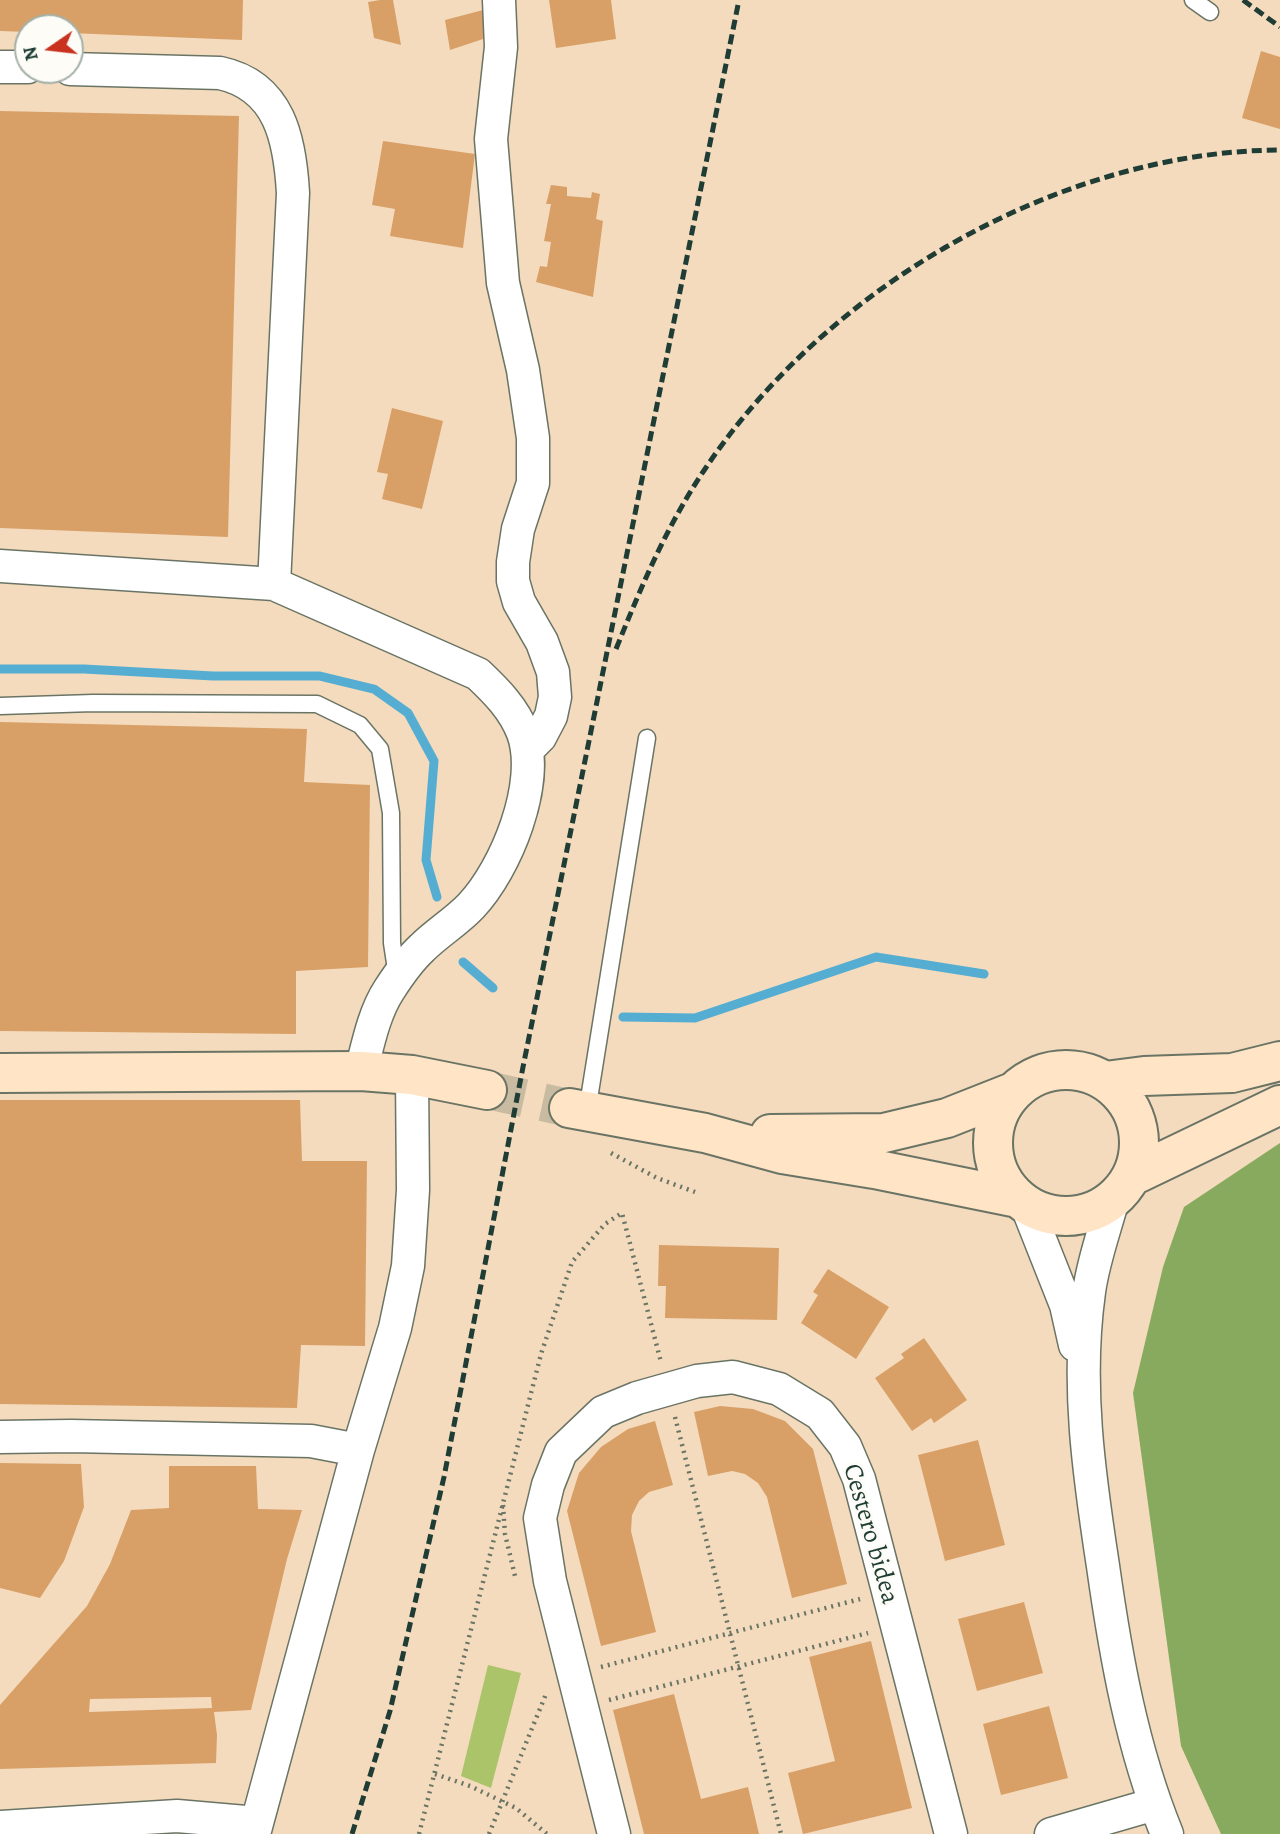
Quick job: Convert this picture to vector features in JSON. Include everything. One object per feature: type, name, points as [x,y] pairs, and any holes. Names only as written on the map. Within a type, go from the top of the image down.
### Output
[{"type":"street","points":[[499,0],[501,47],[491,139],[503,283],[523,370],[533,438],[533,483],[518,529],[513,581],[519,602],[542,642],[553,672],[555,697],[551,716],[540,737],[527,750]]},
{"type":"street","points":[[84,69],[220,73],[240,77],[262,96],[281,121],[291,160],[293,193],[274,584]]},
{"type":"street","points":[[0,566],[274,584],[478,674],[503,698],[523,732],[527,750],[525,801],[498,871],[471,906],[420,949],[388,991],[361,1071]]},
{"type":"street","points":[[1105,1080],[1232,1073],[1280,1061]]},
{"type":"street","points":[[705,1133],[884,1133],[947,1118],[1013,1091],[1028,1079],[1067,1069],[1087,1072],[1105,1080],[1121,1095],[1133,1113],[1139,1134],[1138,1156],[1122,1188],[1089,1289],[1082,1377],[1088,1467],[1117,1662],[1136,1747],[1167,1834]]},
{"type":"street","points":[[0,1073],[361,1071],[412,1075],[487,1090]]},
{"type":"street","points":[[0,1828],[177,1816],[256,1829],[358,1450],[395,1328],[408,1266],[413,1190],[412,1075]]},
{"type":"street","points":[[1013,1091],[1000,1111],[993,1134],[994,1157],[1003,1180],[1022,1201],[1066,1305],[1082,1377]]},
{"type":"street","points":[[578,1109],[705,1133],[782,1154],[924,1178],[1022,1201],[1047,1214],[1070,1216],[1093,1211],[1122,1188],[1280,1105]]},
{"type":"street","name":"Cestero bidea","points":[[614,1834],[550,1581],[540,1518],[548,1485],[561,1452],[604,1412],[637,1398],[697,1381],[733,1377],[779,1388],[820,1414],[845,1446],[859,1479],[951,1834]]},
{"type":"street","points":[[0,1437],[311,1441],[358,1450]]},
{"type":"street","points":[[1051,1834],[1155,1804]]},
{"type":"lane","points":[[1194,0],[1210,12]]},
{"type":"lane","points":[[0,706],[93,702],[317,704],[360,725],[380,749],[391,813],[392,943],[398,979]]},
{"type":"lane","points":[[578,1109],[648,738]]},
{"type":"path","points":[[607,1151],[657,1178],[695,1192]]},
{"type":"path","points":[[419,1834],[541,1354],[572,1262],[605,1224],[622,1213],[781,1834]]},
{"type":"path","points":[[573,1674],[867,1597]]},
{"type":"path","points":[[581,1707],[876,1631]]},
{"type":"path","points":[[489,1834],[545,1694]]},
{"type":"path","points":[[435,1774],[470,1786],[516,1808],[547,1834]]},
{"type":"green space","points":[[1280,1143],[1280,1834],[1221,1834],[1181,1746],[1133,1393],[1163,1267],[1184,1207]]},
{"type":"green space","points":[[488,1665],[521,1673],[491,1788],[461,1776]]},
{"type":"building","points":[[0,0],[243,0],[242,40],[84,34],[84,14],[14,14],[14,32],[0,31]]},
{"type":"building","points":[[393,0],[401,45],[374,38],[368,2]]},
{"type":"building","points":[[549,0],[611,0],[616,39],[556,48]]},
{"type":"building","points":[[487,9],[489,37],[450,50],[445,20]]},
{"type":"building","points":[[1261,51],[1280,57],[1280,129],[1242,118]]},
{"type":"building","points":[[0,111],[239,116],[228,537],[0,528]]},
{"type":"building","points":[[383,141],[475,154],[463,248],[390,236],[395,209],[372,205]]},
{"type":"building","points":[[551,185],[567,187],[567,196],[591,198],[592,192],[600,194],[596,219],[603,221],[593,297],[536,282],[540,266],[547,267],[551,242],[544,241],[551,204],[546,204]]},
{"type":"building","points":[[392,408],[443,421],[422,509],[382,499],[388,474],[377,472]]},
{"type":"building","points":[[0,722],[307,729],[304,782],[370,785],[368,967],[296,971],[296,1034],[0,1031]]},
{"type":"building","points":[[0,1100],[300,1100],[302,1161],[367,1161],[365,1346],[301,1345],[297,1408],[0,1404]]},
{"type":"building","points":[[659,1245],[779,1248],[777,1320],[665,1318],[666,1286],[658,1286]]},
{"type":"building","points":[[828,1269],[889,1307],[856,1359],[801,1323],[818,1295],[813,1292]]},
{"type":"building","points":[[924,1338],[967,1400],[934,1423],[931,1418],[912,1431],[875,1378],[904,1358],[901,1354]]},
{"type":"building","points":[[720,1406],[753,1409],[785,1421],[813,1449],[847,1584],[792,1598],[767,1497],[758,1483],[745,1474],[732,1471],[708,1476],[694,1412]]},
{"type":"building","points":[[655,1421],[673,1485],[649,1492],[639,1501],[632,1515],[631,1531],[656,1632],[601,1646],[567,1511],[579,1473],[601,1447],[628,1429]]},
{"type":"building","points":[[978,1440],[1005,1545],[945,1561],[918,1455]]},
{"type":"building","points":[[0,1463],[81,1464],[84,1507],[64,1561],[40,1598],[0,1588]]},
{"type":"building","points":[[169,1466],[256,1466],[258,1509],[302,1510],[287,1559],[251,1710],[214,1712],[216,1763],[0,1769],[0,1705],[87,1606],[110,1564],[131,1510],[169,1508]],"holes":[[[211,1697],[212,1708],[89,1712],[90,1699]]]},
{"type":"building","points":[[1024,1602],[1043,1673],[977,1691],[958,1619]]},
{"type":"building","points":[[871,1641],[912,1808],[803,1834],[788,1773],[835,1761],[809,1657]]},
{"type":"building","points":[[674,1694],[701,1799],[748,1787],[759,1834],[644,1834],[613,1710]]},
{"type":"building","points":[[1049,1706],[1068,1778],[1001,1795],[983,1724]]},
{"type":"waterway","points":[[0,669],[84,669],[213,676],[320,676],[374,689],[408,713],[434,761],[426,860],[437,897]]},
{"type":"waterway","points":[[623,1017],[695,1018],[876,957],[984,974]]},
{"type":"waterway","points":[[463,962],[493,988]]},
{"type":"tunnel","points":[[487,1090],[569,1108]]},
{"type":"railway","points":[[352,1834],[390,1711],[444,1477],[523,1067],[739,0]]},
{"type":"railway","points":[[1243,0],[1280,27]]},
{"type":"railway","points":[[616,649],[645,579],[705,469],[755,403],[815,343],[882,288],[955,242],[1033,203],[1114,175],[1197,157],[1280,150]]}]
